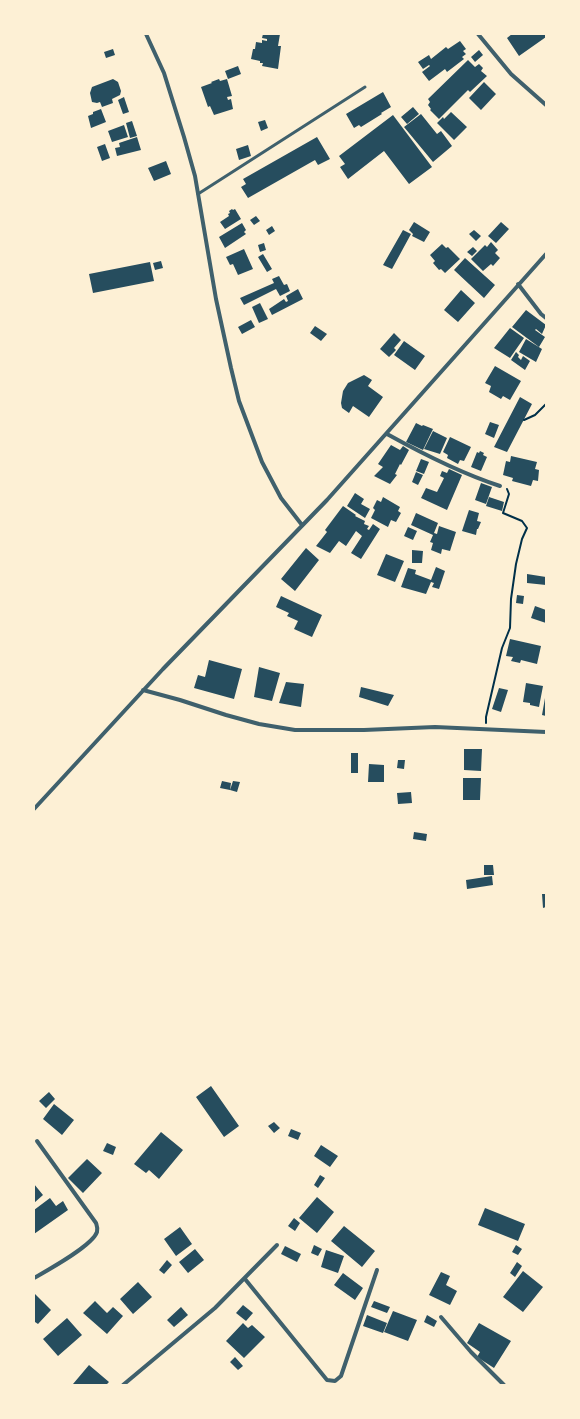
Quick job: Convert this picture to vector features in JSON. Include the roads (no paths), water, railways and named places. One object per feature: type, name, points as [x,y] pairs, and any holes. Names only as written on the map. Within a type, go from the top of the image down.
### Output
[{"type":"street","points":[[146,34],[164,73],[195,176],[216,300],[239,401],[262,462],[281,498],[302,525]]},
{"type":"street","points":[[478,34],[511,74],[546,105]]},
{"type":"street","points":[[34,809],[143,690],[327,500],[546,254]]},
{"type":"street","points":[[518,284],[541,314],[546,318]]},
{"type":"street","points":[[386,434],[455,469],[478,479],[500,486]]},
{"type":"street","points":[[143,690],[259,724],[295,730],[364,730],[435,726],[486,730],[546,732]]},
{"type":"street","points":[[34,1278],[78,1251],[92,1239],[98,1228],[96,1223],[36,1141]]},
{"type":"street","points":[[123,1385],[215,1308],[278,1244]]},
{"type":"street","points":[[245,1279],[327,1380],[335,1381],[341,1376],[377,1270]]},
{"type":"street","points":[[441,1317],[471,1352],[503,1382],[504,1385]]},
{"type":"lane","points":[[198,194],[366,87]]}]
